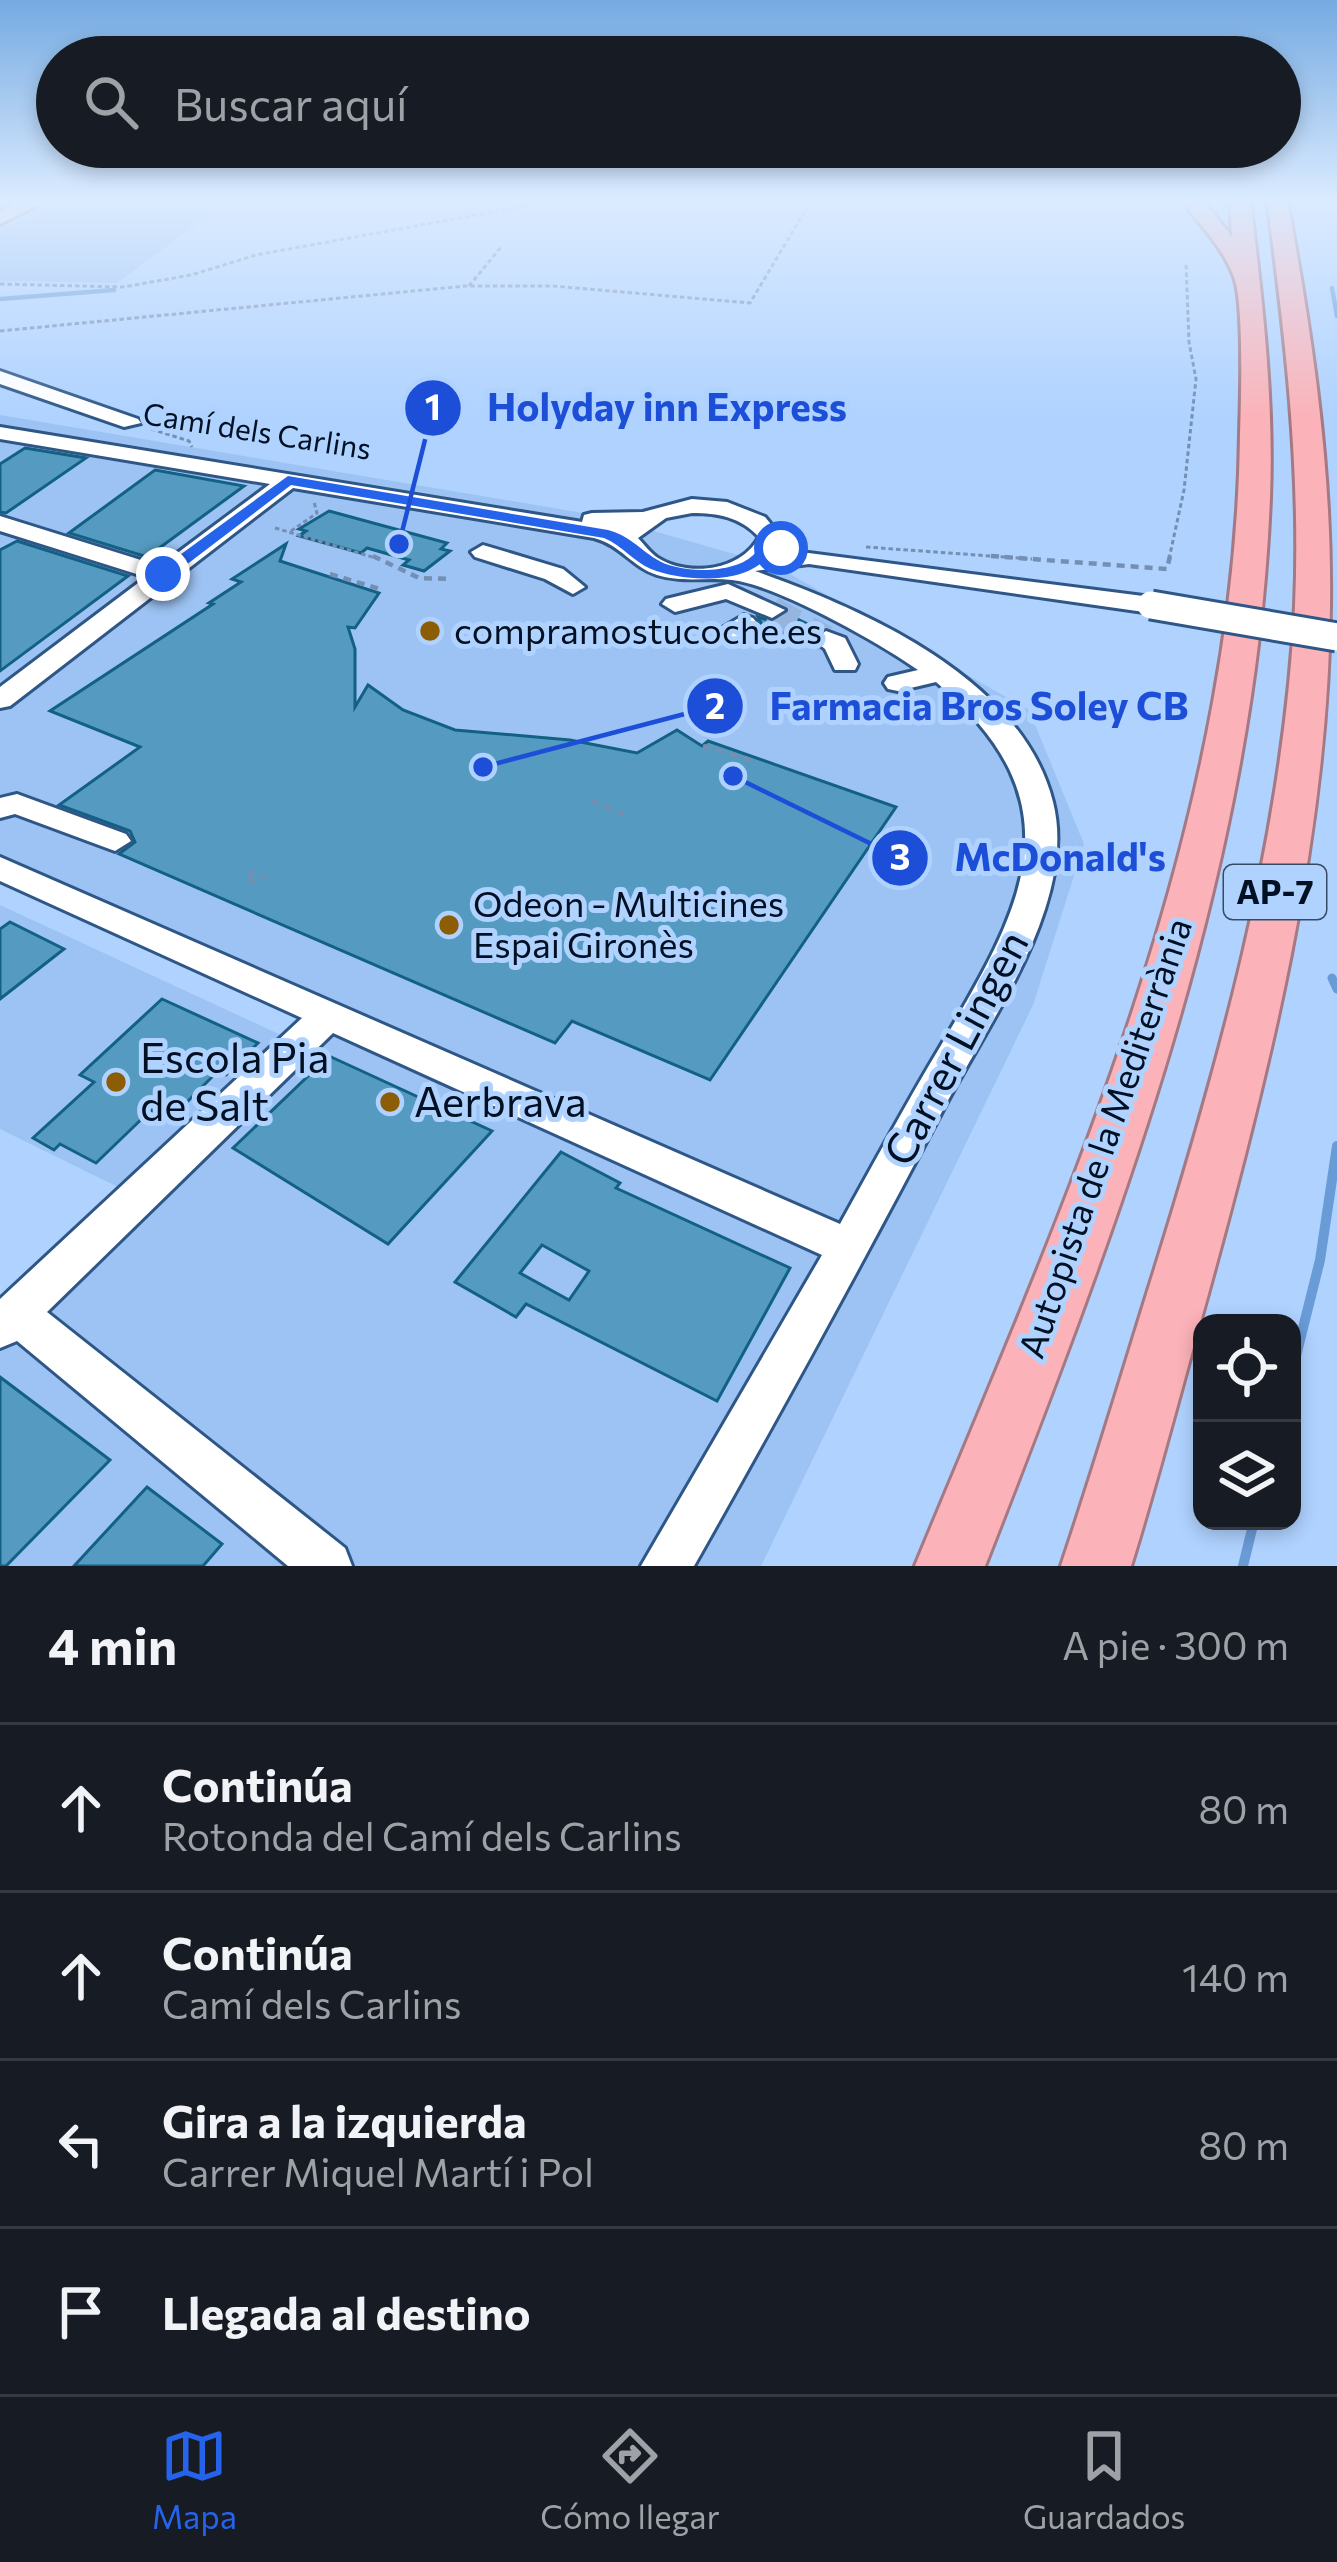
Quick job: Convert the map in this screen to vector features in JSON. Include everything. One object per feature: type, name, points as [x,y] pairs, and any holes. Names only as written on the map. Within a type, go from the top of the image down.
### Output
[{"type":"highway","points":[[1242,272],[1253,340]]},
{"type":"highway","name":"Autopista de la Mediterrània","points":[[950,1566],[1124,1104],[1165,980],[1198,855],[1247,585],[1254,497],[1253,340],[1261,272]]},
{"type":"highway","name":"Autopista de la Mediterrània","points":[[1096,1566],[1218,1155],[1298,766],[1309,668],[1313,507],[1300,340],[1285,272]]},
{"type":"street","points":[[0,376],[130,423]]},
{"type":"street","name":"Camí dels Carlins","points":[[0,429],[595,531],[631,544],[641,557],[663,568],[688,573],[742,566]]},
{"type":"street","name":"Camí dels Carlins","points":[[0,429],[602,521],[646,519],[680,508],[720,508],[754,520],[769,539]]},
{"type":"street","points":[[0,700],[288,481]]},
{"type":"street","points":[[631,544],[633,531],[646,519]]},
{"type":"street","points":[[0,523],[163,574]]},
{"type":"street","points":[[742,566],[766,551],[769,539],[809,557],[1151,605],[1337,638]]},
{"type":"street","points":[[483,552],[554,574],[573,587]]},
{"type":"street","points":[[742,566],[809,557]]},
{"type":"street","name":"Carrer Lingen","points":[[666,1566],[850,1249],[1027,915],[1042,845],[1034,788],[986,707],[941,672],[742,566]]},
{"type":"street","points":[[675,604],[728,591],[756,617]]},
{"type":"street","points":[[826,639],[836,644],[845,664]]},
{"type":"street","points":[[898,683],[941,672]]},
{"type":"street","points":[[0,808],[16,805],[115,841]]},
{"type":"street","points":[[0,868],[850,1249]]},
{"type":"street","points":[[327,1566],[8,1321],[330,1014]]},
{"type":"path","points":[[0,284],[123,287],[200,272]]},
{"type":"path","points":[[469,286],[480,272]]},
{"type":"path","points":[[0,331],[469,286],[553,286],[750,302],[768,272]]},
{"type":"path","points":[[855,547],[1167,568],[1184,490],[1196,379],[1189,342],[1186,272]]},
{"type":"path","points":[[130,423],[193,444],[159,442]]},
{"type":"path","points":[[291,531],[316,513],[313,497]]},
{"type":"path","points":[[275,528],[366,554],[419,578],[452,579]]},
{"type":"path","points":[[330,574],[380,590]]},
{"type":"path","points":[[703,746],[754,761]]},
{"type":"path","points":[[591,801],[624,814]]},
{"type":"path","points":[[255,871],[246,878],[256,882],[264,876]]},
{"type":"shaded area","points":[[0,272],[132,272],[117,283],[0,281]]},
{"type":"shaded area","points":[[0,415],[601,516],[776,566],[1029,710],[1084,844],[1033,1005],[761,1566],[0,1566],[0,1323],[341,1016],[0,861]]},
{"type":"shaded area","name":"Escola Pia de Salt","points":[[0,905],[283,1036],[118,1187],[0,1129]]},
{"type":"building","points":[[25,448],[86,458],[6,513],[0,512],[0,464]]},
{"type":"building","points":[[155,470],[244,486],[147,557],[69,533]]},
{"type":"building","points":[[329,511],[447,543],[441,549],[450,551],[424,571],[403,565],[409,560],[367,548],[361,553],[299,536],[306,531],[299,529]]},
{"type":"building","points":[[17,541],[128,576],[0,671],[0,550]]},
{"type":"building","points":[[286,544],[280,561],[379,593],[355,628],[348,627],[355,649],[355,707],[368,685],[403,710],[455,730],[570,740],[637,753],[677,730],[702,746],[708,741],[896,807],[710,1080],[572,1021],[555,1043],[119,854],[135,842],[130,831],[59,805],[140,747],[50,711],[213,604],[209,603],[241,582],[232,579]]},
{"type":"building","points":[[787,614],[820,630],[808,639],[814,646],[757,630],[758,617],[774,622]]},
{"type":"building","points":[[10,922],[64,949],[0,999],[0,929]]},
{"type":"building","points":[[162,999],[258,1043],[226,1075],[218,1071],[169,1120],[151,1110],[96,1163],[60,1144],[54,1150],[33,1138],[94,1082],[80,1075]]},
{"type":"building","points":[[329,1056],[492,1131],[388,1244],[233,1148]]},
{"type":"building","points":[[561,1152],[620,1183],[616,1188],[790,1268],[717,1401],[526,1304],[516,1317],[455,1282]],"holes":[[[542,1245],[589,1271],[569,1300],[520,1273]]]},
{"type":"building","points":[[0,1377],[110,1460],[6,1566],[0,1566]]},
{"type":"building","points":[[147,1487],[222,1544],[203,1566],[74,1566]]},
{"type":"waterway","points":[[1332,288],[1337,316]]},
{"type":"waterway","points":[[0,299],[114,290]]},
{"type":"waterway","points":[[1332,978],[1337,989]]},
{"type":"waterway","points":[[1301,1336],[1320,1260],[1337,1146]]},
{"type":"waterway","points":[[1243,1566],[1252,1530]]},
{"type":"tunnel","points":[[772,610],[826,639]]},
{"type":"place","name":"Holyday inn Express","points":[[399,544]]},
{"type":"place","name":"compramostucoche.es","points":[[430,631]]},
{"type":"place","name":"Farmacia Bros Soley CB","points":[[483,767]]},
{"type":"place","name":"McDonald's","points":[[733,776]]},
{"type":"place","name":"Odeon - Multicines Espai Gironès","points":[[449,925]]},
{"type":"place","name":"Escola Pia de Salt","points":[[116,1082]]},
{"type":"place","name":"Aerbrava","points":[[390,1102]]},
{"type":"route","points":[[163,574],[288,481],[608,534],[631,544],[651,563],[675,572],[710,574],[740,568],[761,556],[769,539],[781,548]]}]
